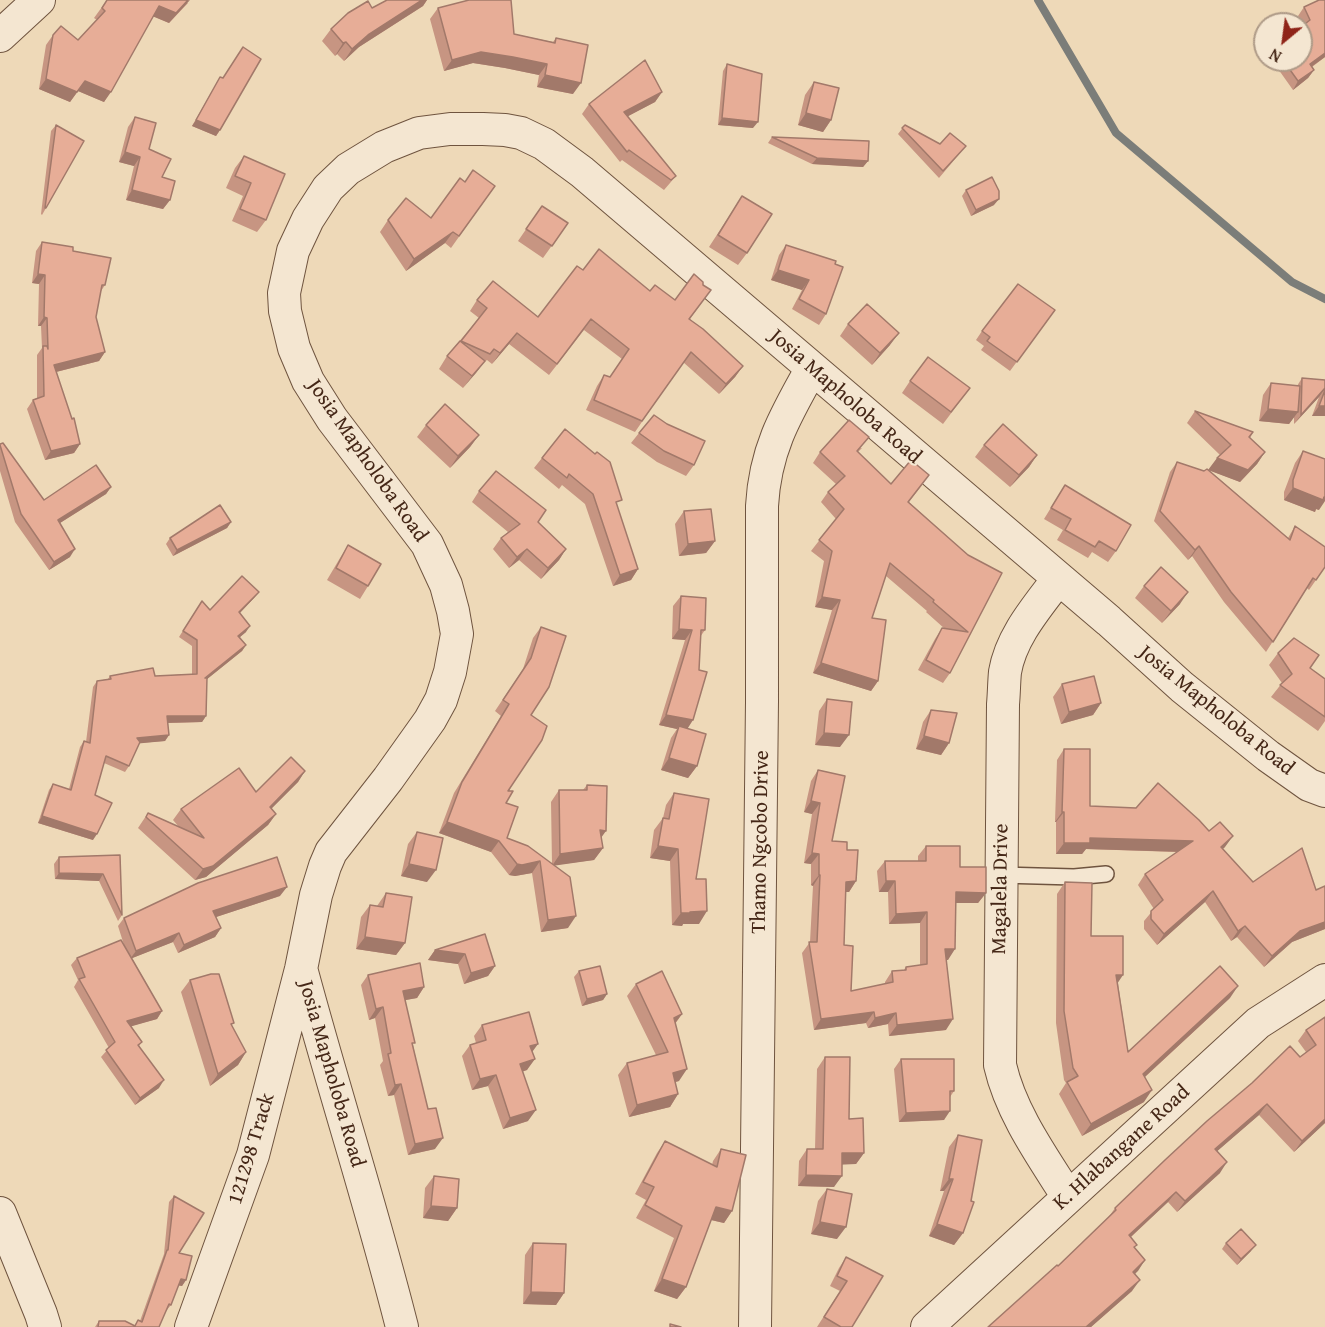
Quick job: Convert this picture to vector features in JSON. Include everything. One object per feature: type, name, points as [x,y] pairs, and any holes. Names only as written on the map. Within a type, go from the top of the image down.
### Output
[{"type":"street","points":[[0,36],[39,0]]},
{"type":"street","name":"Josia Mapholoba Road","points":[[402,1327],[301,969],[316,896],[331,852],[388,779],[430,720],[441,700],[450,672],[457,634],[446,585],[427,544],[332,419],[308,381],[294,348],[285,312],[284,293],[293,250],[308,219],[328,188],[348,169],[384,147],[419,132],[450,129],[505,130],[521,133],[544,144],[582,172],[1109,621],[1182,687],[1268,756],[1309,785],[1325,791]]},
{"type":"street","name":"Thamo Ngcobo Drive","points":[[755,1327],[762,725],[762,506],[764,484],[773,445],[784,419],[812,368]]},
{"type":"street","name":"Magalela Drive","points":[[1058,579],[1029,618],[1014,646],[1005,670],[1000,1065],[1003,1081],[1015,1109],[1068,1197]]},
{"type":"street","name":"121298 Track","points":[[191,1327],[253,1155],[301,969]]},
{"type":"street","name":"K. Hlabangane Road","points":[[927,1327],[1258,1023],[1325,980]]},
{"type":"street","points":[[0,1213],[45,1327]]},
{"type":"lane","points":[[1001,875],[1074,877],[1106,874]]},
{"type":"building","points":[[107,0],[188,0],[176,13],[159,6],[111,92],[85,81],[77,92],[46,79],[53,35],[61,26],[78,40],[105,11],[102,8]]},
{"type":"building","points":[[387,0],[422,0],[368,35],[352,49],[346,42],[343,43],[331,29],[348,13],[368,1],[372,8]]},
{"type":"building","points":[[469,0],[511,0],[514,34],[555,43],[556,38],[588,45],[581,83],[545,75],[547,64],[513,57],[481,52],[452,60],[438,8]]},
{"type":"building","points":[[1319,0],[1325,0],[1325,53],[1313,62],[1313,12],[1306,12],[1304,7]]},
{"type":"building","points":[[243,47],[261,59],[220,130],[196,120],[220,77],[223,78]]},
{"type":"building","points":[[645,60],[662,92],[624,112],[676,176],[671,180],[629,150],[627,152],[589,104]]},
{"type":"building","points":[[727,64],[762,74],[758,122],[722,118]]},
{"type":"building","points":[[1292,72],[1311,72],[1298,81]]},
{"type":"building","points":[[814,82],[839,88],[831,120],[806,113]]},
{"type":"building","points":[[135,117],[156,123],[149,149],[171,159],[162,177],[175,181],[170,200],[132,190],[140,157],[125,152]]},
{"type":"building","points":[[56,125],[84,141],[45,208]]},
{"type":"building","points":[[905,125],[940,144],[950,133],[966,146],[943,171],[902,128]]},
{"type":"building","points":[[772,137],[869,141],[868,161],[817,158]]},
{"type":"building","points":[[244,156],[285,174],[266,220],[240,209],[251,183],[235,176]]},
{"type":"building","points":[[473,170],[495,186],[459,236],[453,232],[414,259],[388,220],[406,198],[431,218],[460,178],[465,182]]},
{"type":"building","points":[[992,177],[999,191],[999,199],[976,210],[966,190]]},
{"type":"building","points":[[742,196],[772,214],[747,253],[718,235]]},
{"type":"building","points":[[542,206],[568,223],[552,246],[526,229]]},
{"type":"building","points":[[42,242],[73,247],[73,251],[111,258],[105,285],[102,285],[96,317],[105,352],[54,365],[72,419],[74,418],[80,444],[51,451],[33,400],[44,396],[43,346],[47,346],[48,349],[47,318],[44,317],[45,275],[38,274]]},
{"type":"building","points":[[786,245],[836,261],[835,264],[843,267],[826,314],[799,299],[809,280],[778,270]]},
{"type":"building","points":[[599,249],[650,291],[655,285],[675,300],[694,274],[703,282],[703,285],[711,290],[689,319],[743,366],[726,384],[691,352],[642,421],[594,400],[604,375],[610,377],[629,349],[591,319],[557,364],[517,333],[500,353],[494,349],[490,354],[461,341],[487,308],[477,300],[493,281],[538,317],[577,266],[583,270]]},
{"type":"building","points":[[1018,284],[1055,310],[1017,362],[987,341],[990,337],[982,331]]},
{"type":"building","points":[[867,304],[899,333],[880,353],[848,324]]},
{"type":"building","points":[[460,341],[485,361],[472,376],[447,356]]},
{"type":"building","points":[[928,357],[970,388],[951,412],[910,381]]},
{"type":"building","points":[[1302,378],[1325,380],[1325,388],[1301,415]]},
{"type":"building","points":[[1271,383],[1300,386],[1298,412],[1268,409]]},
{"type":"building","points":[[1325,390],[1325,406],[1319,406]]},
{"type":"building","points":[[445,404],[479,435],[458,456],[426,425]]},
{"type":"building","points":[[1195,411],[1253,432],[1249,437],[1265,452],[1248,470],[1217,458],[1231,445]]},
{"type":"building","points":[[654,415],[667,424],[705,441],[694,465],[664,451],[639,433]]},
{"type":"building","points":[[849,420],[869,437],[857,451],[891,484],[911,460],[929,475],[908,502],[968,555],[1002,573],[950,673],[926,660],[942,628],[968,632],[890,563],[872,618],[886,620],[878,681],[821,663],[840,600],[822,597],[832,551],[819,540],[844,509],[828,492],[845,476],[820,452]]},
{"type":"building","points":[[1003,424],[1037,455],[1019,475],[984,445]]},
{"type":"building","points":[[565,429],[595,454],[597,452],[610,462],[622,500],[616,502],[638,569],[620,575],[593,494],[569,474],[567,478],[542,458]]},
{"type":"building","points":[[3,443],[44,500],[96,465],[111,487],[58,520],[75,549],[54,562],[21,514],[0,445]]},
{"type":"building","points":[[1303,451],[1325,459],[1325,497],[1323,500],[1293,488],[1293,480]]},
{"type":"building","points":[[1177,462],[1204,471],[1207,469],[1290,540],[1295,526],[1325,547],[1325,567],[1316,580],[1313,578],[1273,642],[1231,592],[1199,546],[1195,550],[1160,511]]},
{"type":"building","points":[[496,471],[546,510],[538,522],[566,549],[548,568],[527,549],[517,557],[501,538],[520,524],[479,491]]},
{"type":"building","points":[[1065,485],[1131,525],[1116,551],[1099,541],[1095,547],[1065,530],[1071,519],[1051,508]]},
{"type":"building","points":[[220,505],[231,522],[177,550],[170,538]]},
{"type":"building","points":[[711,509],[715,541],[688,544],[684,511]]},
{"type":"building","points":[[348,545],[381,564],[368,586],[336,568]]},
{"type":"building","points":[[1161,567],[1188,592],[1171,611],[1144,586]]},
{"type":"building","points":[[242,576],[259,592],[239,612],[250,626],[238,636],[246,645],[205,678],[207,678],[206,716],[167,716],[169,735],[137,738],[140,742],[129,766],[106,756],[95,795],[112,803],[97,834],[42,816],[53,784],[71,790],[84,741],[90,743],[97,681],[111,679],[110,676],[153,668],[155,676],[197,674],[197,640],[183,631],[202,601],[210,610]]},
{"type":"building","points":[[681,596],[706,598],[705,630],[701,630],[699,670],[707,672],[693,720],[666,715],[692,630],[679,629]]},
{"type":"building","points":[[541,627],[566,636],[549,687],[531,715],[547,726],[542,740],[508,791],[513,791],[506,803],[518,807],[507,838],[528,846],[570,877],[576,916],[548,920],[540,861],[517,864],[499,841],[447,822],[462,782],[509,704],[503,700],[531,658]]},
{"type":"building","points":[[1294,638],[1319,655],[1310,668],[1325,679],[1325,717],[1280,685],[1292,674],[1278,653]]},
{"type":"building","points":[[1094,676],[1101,703],[1069,712],[1062,684]]},
{"type":"building","points":[[827,699],[852,702],[849,735],[824,733]]},
{"type":"building","points":[[931,710],[957,713],[949,743],[924,736]]},
{"type":"building","points":[[679,726],[706,734],[697,766],[669,758]]},
{"type":"building","points":[[1064,749],[1090,749],[1090,806],[1136,808],[1158,783],[1209,831],[1220,822],[1233,836],[1221,847],[1253,882],[1302,848],[1316,890],[1325,886],[1325,922],[1300,931],[1272,956],[1245,926],[1238,931],[1213,891],[1164,934],[1151,919],[1151,911],[1163,900],[1145,874],[1193,841],[1090,838],[1090,843],[1064,843],[1064,812],[1062,812]]},
{"type":"building","points":[[291,757],[305,771],[270,807],[276,814],[213,866],[203,869],[146,817],[148,813],[204,838],[181,809],[239,768],[256,792]]},
{"type":"building","points":[[818,770],[845,776],[832,841],[847,842],[847,850],[858,850],[856,881],[846,882],[844,945],[853,946],[851,991],[893,982],[892,971],[927,964],[927,912],[896,914],[895,881],[886,881],[885,861],[926,861],[926,846],[960,846],[960,867],[986,867],[986,893],[956,892],[955,949],[945,949],[953,1019],[897,1025],[896,1013],[875,1018],[874,1012],[821,1019],[809,942],[817,942],[819,854],[812,853],[820,803],[811,801]]},
{"type":"building","points":[[587,785],[607,786],[606,831],[600,830],[603,848],[560,854],[559,790],[587,790]]},
{"type":"building","points":[[674,793],[709,799],[696,879],[706,879],[707,911],[681,913],[678,849],[658,846],[663,818],[669,819]]},
{"type":"building","points":[[417,832],[443,838],[436,870],[409,864]]},
{"type":"building","points":[[120,855],[122,915],[103,874],[59,873],[59,857]]},
{"type":"building","points":[[277,857],[287,887],[213,911],[221,928],[184,945],[179,933],[136,951],[124,918],[198,883]]},
{"type":"building","points":[[1065,882],[1092,883],[1091,936],[1123,936],[1123,975],[1116,975],[1128,1052],[1220,966],[1238,986],[1143,1074],[1152,1090],[1091,1124],[1067,1082],[1078,1076],[1073,1068],[1064,1011]]},
{"type":"building","points":[[386,893],[412,897],[405,943],[365,937],[370,905],[383,907]]},
{"type":"building","points":[[485,934],[495,966],[471,973],[465,954],[435,950]]},
{"type":"building","points":[[121,940],[162,1011],[127,1021],[142,1042],[138,1045],[164,1080],[140,1098],[106,1050],[115,1042],[79,979],[85,977],[77,958]]},
{"type":"building","points":[[420,963],[424,987],[403,991],[415,1043],[412,1043],[428,1109],[436,1108],[443,1138],[415,1144],[401,1084],[395,1085],[388,1054],[391,1053],[383,1007],[376,1009],[368,975]]},
{"type":"building","points":[[600,966],[607,994],[587,999],[579,971]]},
{"type":"building","points":[[662,971],[682,1014],[674,1018],[687,1069],[673,1073],[678,1094],[637,1105],[627,1063],[668,1052],[636,984]]},
{"type":"building","points":[[219,974],[234,1023],[231,1024],[246,1052],[218,1074],[190,980]]},
{"type":"building","points":[[529,1012],[538,1044],[530,1046],[535,1059],[520,1064],[536,1110],[510,1118],[496,1075],[480,1079],[470,1045],[486,1040],[482,1025]]},
{"type":"building","points":[[1325,1017],[1325,1119],[1302,1141],[1267,1104],[1215,1149],[1227,1162],[1185,1201],[1176,1192],[1129,1235],[1137,1245],[1134,1247],[1145,1260],[1133,1272],[1140,1280],[1086,1327],[988,1327],[1058,1266],[1165,1160],[1290,1046],[1300,1057],[1316,1045],[1306,1030]]},
{"type":"building","points":[[825,1057],[850,1057],[849,1119],[863,1118],[864,1153],[842,1153],[842,1176],[806,1175],[807,1149],[823,1149]]},
{"type":"building","points":[[901,1059],[954,1059],[954,1091],[950,1091],[950,1111],[906,1113]]},
{"type":"building","points":[[958,1135],[982,1140],[971,1201],[974,1202],[963,1233],[937,1224],[953,1179],[949,1179]]},
{"type":"building","points":[[665,1141],[717,1167],[721,1149],[746,1155],[732,1211],[716,1207],[686,1287],[662,1279],[682,1226],[645,1205],[654,1187],[643,1182]]},
{"type":"building","points":[[434,1176],[459,1179],[457,1208],[431,1206]]},
{"type":"building","points":[[827,1189],[852,1194],[846,1227],[820,1222]]},
{"type":"building","points":[[174,1196],[204,1213],[179,1253],[192,1256],[186,1280],[181,1279],[159,1327],[98,1327],[99,1321],[125,1321],[135,1326],[138,1320],[142,1322],[168,1250]]},
{"type":"building","points":[[1241,1229],[1256,1245],[1241,1259],[1226,1243]]},
{"type":"building","points":[[533,1243],[566,1244],[564,1293],[531,1292]]},
{"type":"building","points":[[846,1257],[883,1276],[852,1327],[841,1327],[824,1317],[847,1281],[837,1276]]},
{"type":"waterway","points":[[1038,0],[1116,133],[1292,282],[1325,299]]}]
